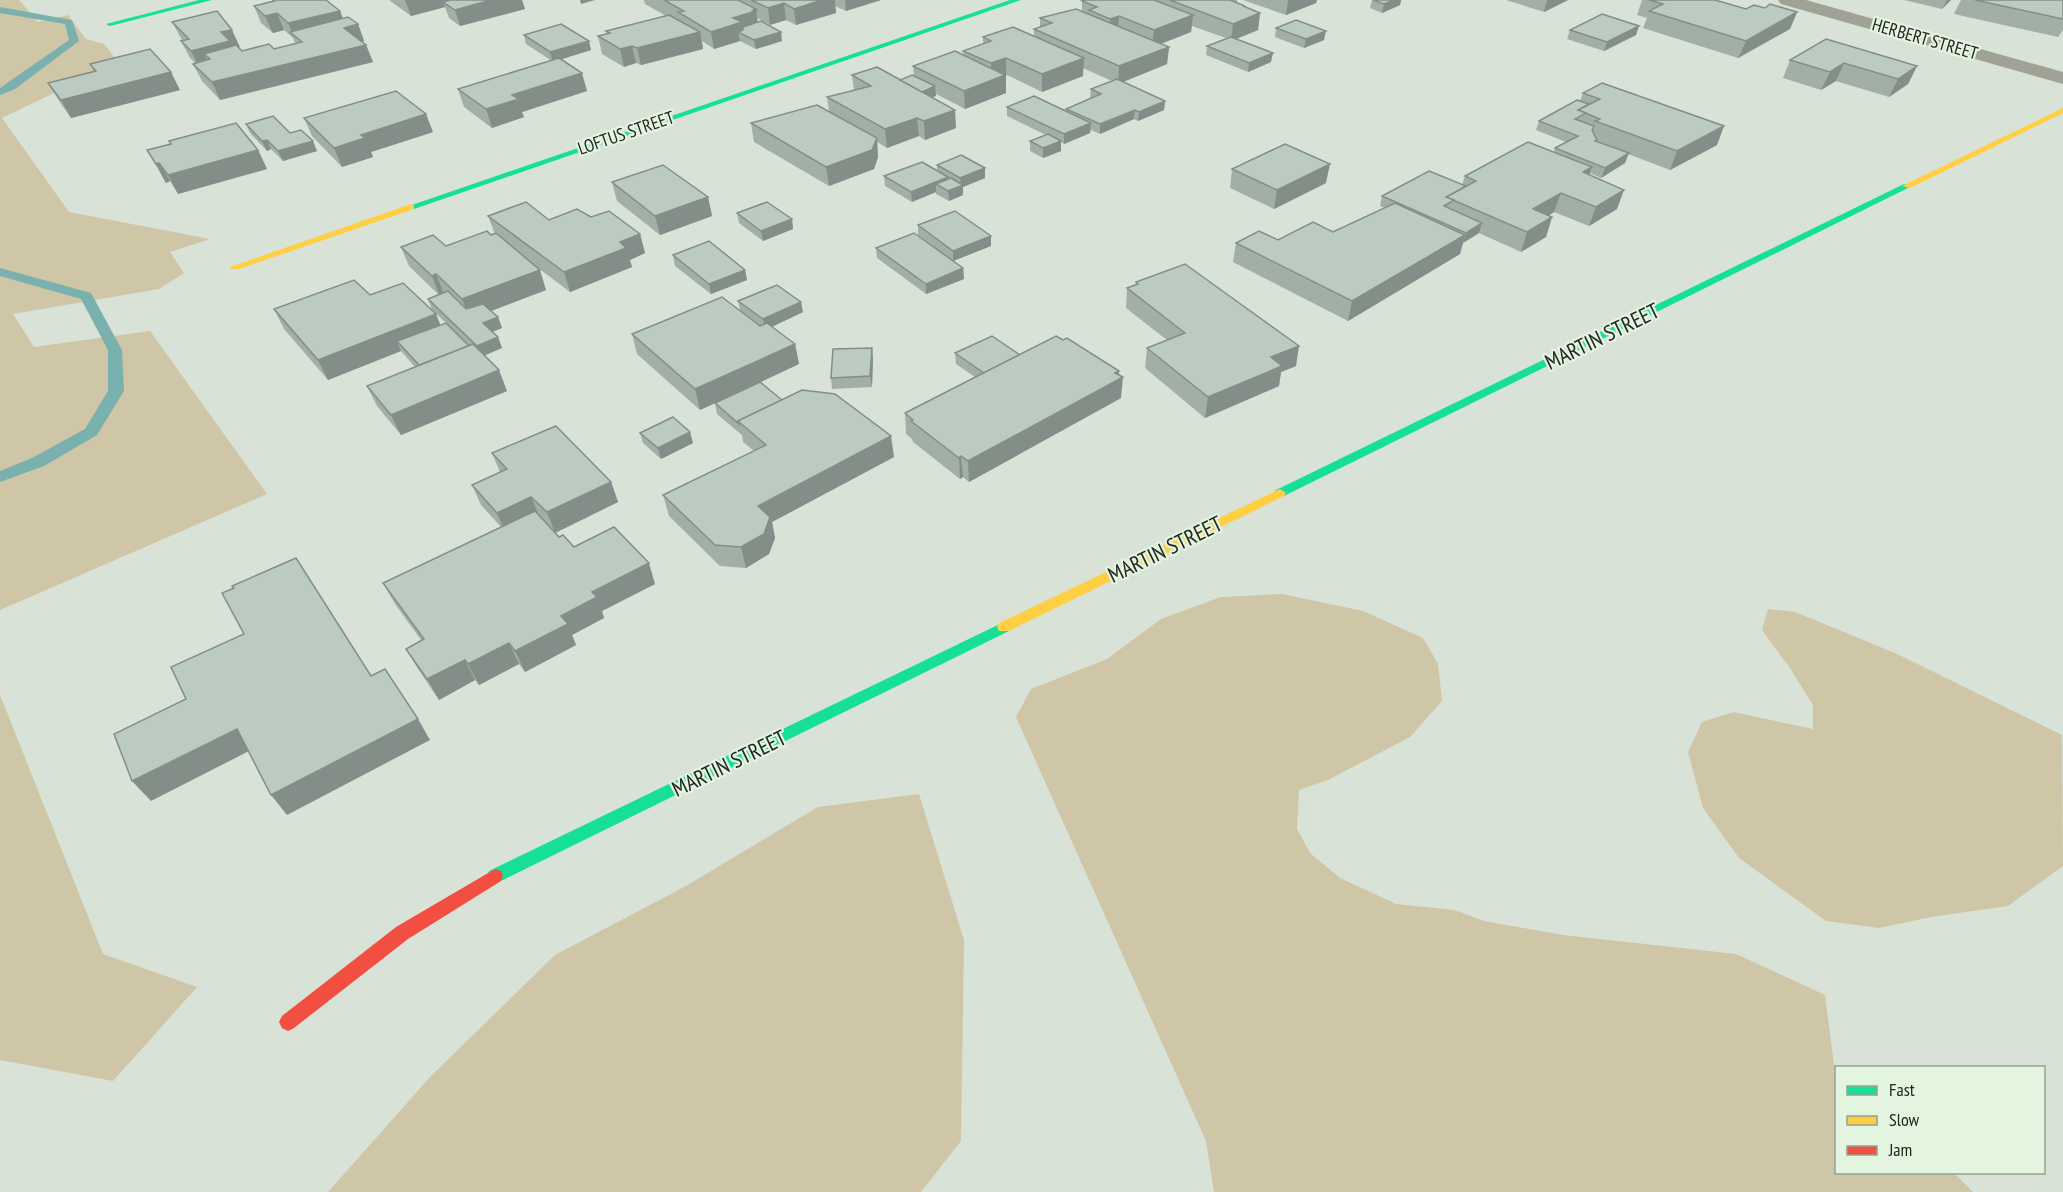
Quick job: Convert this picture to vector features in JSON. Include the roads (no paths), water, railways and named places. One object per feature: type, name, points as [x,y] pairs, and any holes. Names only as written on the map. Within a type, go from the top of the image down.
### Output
[{"type":"street","points":[[110,24],[208,0]]},
{"type":"street","name":"LOFTUS STREET","points":[[235,267],[1017,0]]},
{"type":"street","name":"HERBERT STREET","points":[[1787,0],[2063,78]]},
{"type":"street","name":"MARTIN STREET","points":[[288,1022],[402,933],[477,885],[2063,110]]},
{"type":"waterway","points":[[0,10],[69,22],[74,41],[11,87],[0,92]]},
{"type":"waterway","points":[[0,272],[86,296],[115,350],[116,391],[91,432],[38,462],[0,477]]}]
